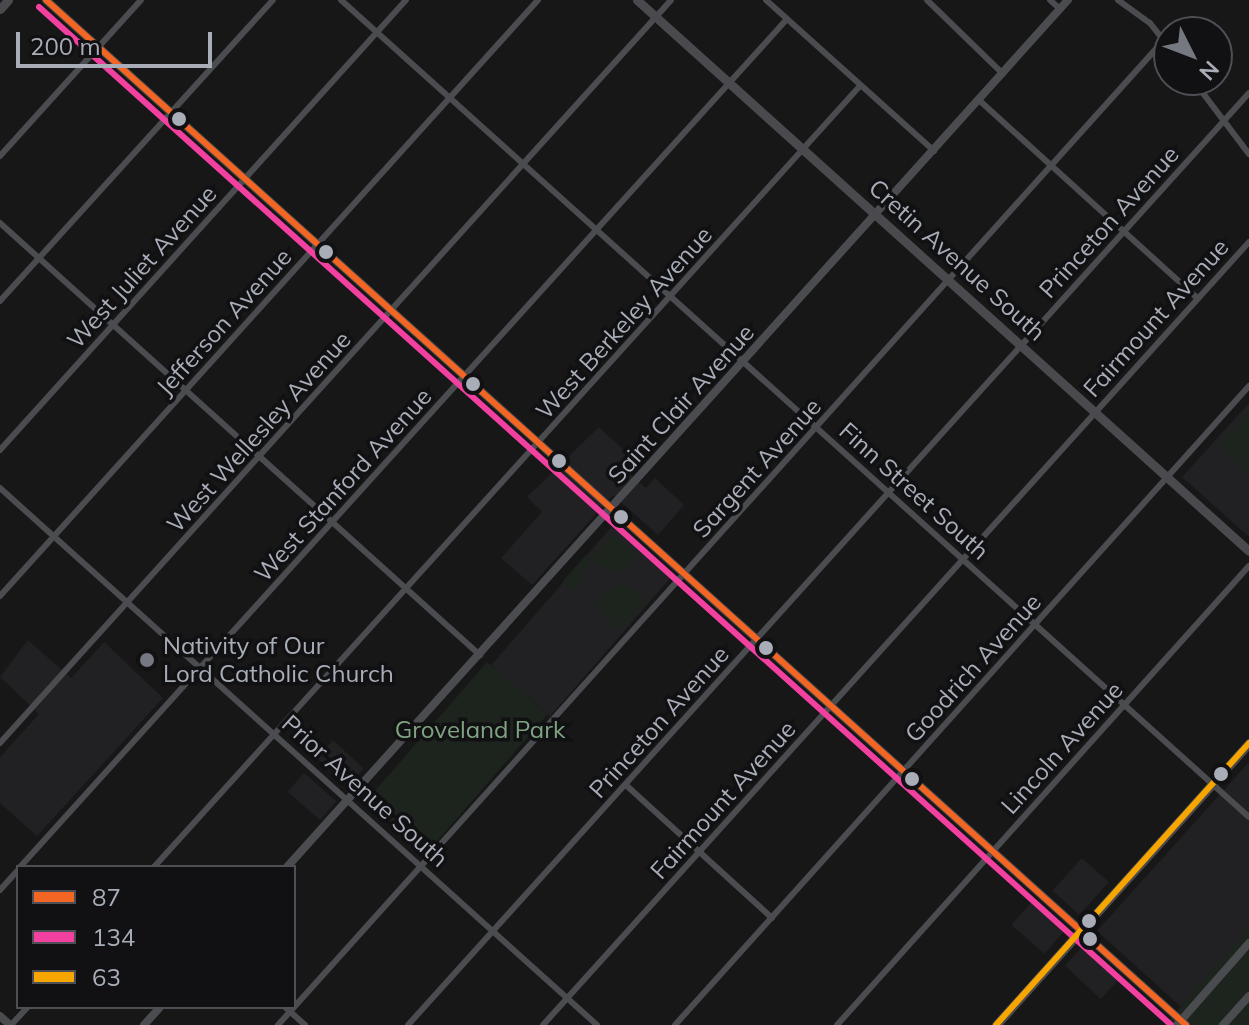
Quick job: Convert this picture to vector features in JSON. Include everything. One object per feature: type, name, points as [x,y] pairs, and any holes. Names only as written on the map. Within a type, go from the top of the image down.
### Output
[{"type":"main road","points":[[0,9],[8,0]]},
{"type":"main road","name":"Cretin Avenue South","points":[[637,0],[1249,551]]},
{"type":"main road","points":[[996,1025],[1249,743]]},
{"type":"street","points":[[46,0],[1182,1024],[1249,943]]},
{"type":"street","points":[[0,156],[141,0]]},
{"type":"street","points":[[0,301],[273,0]]},
{"type":"street","name":"Finn Street South","points":[[341,0],[1249,817]]},
{"type":"street","name":"West Juliet Avenue","points":[[0,450],[406,0]]},
{"type":"street","name":"Jefferson Avenue","points":[[0,596],[538,0]]},
{"type":"street","name":"West Wellesley Avenue","points":[[0,743],[671,0]]},
{"type":"street","points":[[766,0],[934,151]]},
{"type":"street","points":[[927,0],[1003,74]]},
{"type":"street","points":[[1050,0],[1060,9]]},
{"type":"street","name":"Saint Clair Avenue","points":[[289,865],[613,509],[1068,0]]},
{"type":"street","points":[[1118,0],[1153,30]]},
{"type":"street","name":"West Stanford Avenue","points":[[24,865],[787,19]]},
{"type":"street","name":"Sargent Avenue","points":[[296,999],[422,866],[818,429],[1153,52]]},
{"type":"street","name":"West Berkeley Avenue","points":[[156,865],[860,86]]},
{"type":"street","name":"Princeton Avenue","points":[[408,1025],[627,786],[1249,93]]},
{"type":"street","points":[[1205,96],[1249,154]]},
{"type":"street","points":[[980,101],[1198,299]]},
{"type":"street","points":[[0,223],[480,655]]},
{"type":"street","name":"Fairmount Avenue","points":[[543,1025],[1249,242]]},
{"type":"street","name":"Goodrich Avenue","points":[[675,1025],[1249,386]]},
{"type":"street","name":"Prior Avenue South","points":[[0,488],[597,1025]]},
{"type":"street","name":"Lincoln Avenue","points":[[837,1025],[1249,566]]},
{"type":"street","points":[[627,786],[772,918]]},
{"type":"street","name":"West Stanford Avenue","points":[[0,890],[16,873]]},
{"type":"street","points":[[1223,1025],[1249,996]]},
{"type":"street","points":[[0,1016],[11,1025],[26,1009]]},
{"type":"street","points":[[144,1025],[158,1009]]},
{"type":"street","points":[[287,1009],[305,1025]]},
{"type":"street","name":"Sargent Avenue","points":[[278,1025],[287,1009]]},
{"type":"shaded area","points":[[1249,403],[1249,537],[1182,477]]},
{"type":"shaded area","points":[[599,427],[640,465],[631,475],[646,488],[655,478],[684,505],[658,535],[613,495],[532,585],[501,558],[542,512],[527,497]]},
{"type":"shaded area","points":[[613,525],[672,576],[550,717],[491,665]]},
{"type":"shaded area","points":[[28,640],[71,678],[104,642],[163,698],[37,836],[0,803],[0,757],[39,714],[0,677]]},
{"type":"shaded area","points":[[333,740],[364,769],[347,786],[317,758]]},
{"type":"shaded area","points":[[1249,762],[1249,1025],[1201,1025],[1097,931]]},
{"type":"shaded area","points":[[304,773],[336,801],[320,820],[288,792]]},
{"type":"shaded area","points":[[1082,858],[1109,882],[1079,915],[1053,891]]},
{"type":"shaded area","points":[[1033,900],[1066,929],[1045,954],[1011,925]]},
{"type":"shaded area","points":[[1084,945],[1120,978],[1101,999],[1065,965]]},
{"type":"green space","points":[[1249,412],[1249,473],[1219,447]]},
{"type":"green space","points":[[611,534],[640,555],[614,573],[591,560],[574,590],[563,581],[586,555],[591,559]]},
{"type":"green space","points":[[617,584],[628,585],[646,600],[620,629],[592,604]]},
{"type":"green space","name":"Groveland Park","points":[[487,662],[547,714],[426,854],[366,802]]},
{"type":"green space","points":[[1249,928],[1249,1018],[1243,1025],[1165,1025]]},
{"type":"transit line","name":"87","points":[[46,0],[1186,1025]]},
{"type":"transit line","name":"134","points":[[39,7],[1171,1025]]},
{"type":"transit line","name":"63","points":[[996,1025],[1249,743]]},
{"type":"place","name":"Nativity of Our Lord Catholic Church","points":[[147,660]]}]
